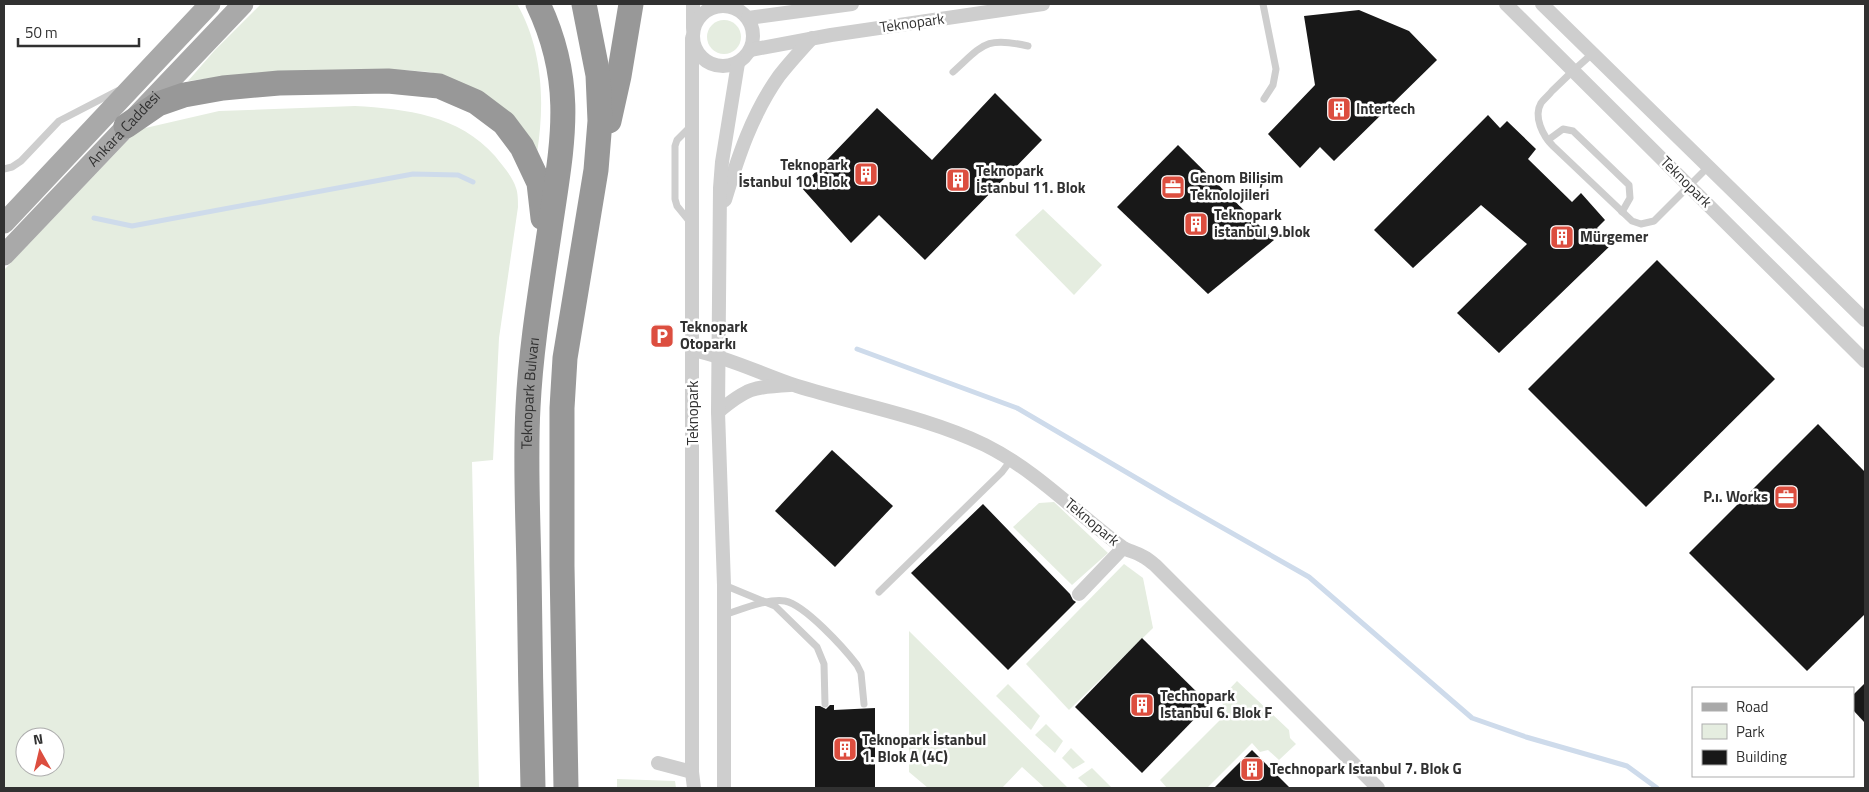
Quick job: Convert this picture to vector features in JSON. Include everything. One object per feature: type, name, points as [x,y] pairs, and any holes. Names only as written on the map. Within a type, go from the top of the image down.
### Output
[{"type":"highway","name":"Teknopark Bulvarı","points":[[533,788],[527,436],[532,354],[562,147],[564,112],[559,61],[554,41],[538,4]]},
{"type":"highway","name":"Teknopark Bulvarı","points":[[566,786],[561,536],[562,408],[565,358],[596,170],[600,122],[598,75],[584,4]]},
{"type":"highway","points":[[596,170],[619,76],[631,4]]},
{"type":"highway","points":[[126,126],[158,104],[184,95],[223,88],[278,83],[388,81],[438,86],[476,102],[504,123],[522,147],[539,183],[546,253]]},
{"type":"main road","name":"Ankara Caddesi","points":[[4,223],[210,4]]},
{"type":"main road","name":"Ankara Caddesi","points":[[4,255],[244,4]]},
{"type":"street","name":"Teknopark","points":[[693,4],[692,772],[694,788]]},
{"type":"street","points":[[693,34],[700,17],[712,8],[726,6],[742,11],[852,4]]},
{"type":"street","name":"Teknopark","points":[[750,50],[812,38],[1043,4]]},
{"type":"street","name":"Teknopark","points":[[1506,4],[1865,361]]},
{"type":"street","name":"Teknopark","points":[[1542,4],[1865,320]]},
{"type":"street","points":[[738,63],[750,50],[753,34],[742,11]]},
{"type":"street","name":"Teknopark","points":[[693,34],[697,52],[708,63],[723,67],[738,63],[722,162],[720,218],[718,412],[724,585],[724,788]]},
{"type":"street","name":"Teknopark","points":[[720,218],[735,166],[753,121],[779,76],[812,38]]},
{"type":"street","points":[[693,350],[718,355]]},
{"type":"street","name":"Teknopark","points":[[718,355],[795,385],[960,435],[985,445],[1011,460],[1042,481],[1123,548],[1155,564],[1378,788]]},
{"type":"street","name":"Teknopark","points":[[718,412],[752,389],[795,385]]},
{"type":"street","points":[[1079,594],[1123,548]]},
{"type":"street","name":"Teknopark","points":[[1142,556],[1151,569],[1190,610],[1365,788]]},
{"type":"street","points":[[658,764],[692,772]]},
{"type":"lane","points":[[1263,4],[1276,69],[1273,85],[1264,99]]},
{"type":"lane","points":[[953,72],[983,45],[1003,41],[1028,46]]},
{"type":"lane","points":[[1592,54],[1573,70],[1541,103],[1539,119],[1548,140],[1622,212],[1636,223],[1641,224],[1650,223],[1708,167]]},
{"type":"lane","points":[[4,169],[12,167],[21,161],[59,121],[140,79]]},
{"type":"lane","points":[[1548,140],[1563,128],[1573,131],[1629,185],[1630,198],[1622,212]]},
{"type":"lane","points":[[878,592],[1002,472],[1011,460]]},
{"type":"lane","points":[[724,585],[775,606],[821,652],[824,664],[825,704]]},
{"type":"lane","points":[[724,615],[768,602],[785,601],[804,611],[853,660],[861,673],[864,704]]},
{"type":"green space","points":[[261,4],[517,4],[526,21],[532,39],[540,77],[541,115],[537,153],[455,80],[430,72],[403,70],[220,77],[188,81],[215,50]]},
{"type":"green space","points":[[724,20],[731,21],[736,25],[740,30],[740,44],[736,49],[731,53],[724,54],[717,53],[712,49],[708,44],[707,37],[708,30],[712,25],[717,21]]},
{"type":"green space","points":[[355,106],[393,109],[431,117],[465,131],[481,142],[495,156],[515,184],[518,207],[499,338],[493,460],[472,462],[479,788],[4,788],[4,270],[129,139],[141,129],[219,111]]},
{"type":"green space","points":[[1043,209],[1102,265],[1074,295],[1015,235]]},
{"type":"green space","points":[[1054,502],[1108,553],[1072,585],[1013,527],[1039,503]]},
{"type":"green space","points":[[1124,564],[1143,578],[1153,628],[1069,710],[1026,664]]},
{"type":"green space","points":[[909,631],[1068,788],[1045,788],[1022,767],[1002,788],[928,788],[909,772]]},
{"type":"green space","points":[[1237,681],[1289,730],[1290,738],[1296,744],[1279,760],[1268,750],[1260,752],[1252,743],[1207,788],[1167,788],[1160,780],[1227,713],[1220,699]]},
{"type":"green space","points":[[1008,684],[1040,716],[1031,730],[996,696]]},
{"type":"green space","points":[[1046,724],[1063,741],[1055,753],[1035,735]]},
{"type":"green space","points":[[1071,748],[1085,762],[1073,769],[1062,758]]},
{"type":"green space","points":[[1092,768],[1112,788],[1089,788],[1078,778]]},
{"type":"green space","points":[[617,779],[675,781],[676,788],[617,788]]},
{"type":"building","name":"Intertech","points":[[1359,10],[1409,31],[1437,60],[1334,161],[1320,147],[1300,168],[1268,134],[1315,85],[1304,16]]},
{"type":"building","points":[[995,93],[1042,140],[925,260],[879,215],[851,243],[801,187],[877,108],[932,160]]},
{"type":"building","name":"Mürgemer","points":[[1488,115],[1500,128],[1507,121],[1536,149],[1528,159],[1572,202],[1581,193],[1605,220],[1597,228],[1612,244],[1499,353],[1457,313],[1527,244],[1481,205],[1413,268],[1374,230]]},
{"type":"building","name":"Teknopark istanbul 9.blok","points":[[1178,145],[1274,240],[1208,294],[1117,207]]},
{"type":"building","points":[[1657,260],[1775,379],[1646,507],[1528,389]]},
{"type":"building","points":[[1818,424],[1865,472],[1865,614],[1807,671],[1689,553]]},
{"type":"building","points":[[832,450],[893,506],[835,567],[775,511]]},
{"type":"building","points":[[983,504],[1076,602],[1008,670],[911,573]]},
{"type":"building","name":"Technopark Istanbul 6. Blok F","points":[[1142,638],[1209,704],[1142,773],[1075,707]]},
{"type":"building","points":[[1865,683],[1865,723],[1854,711],[1854,694]]},
{"type":"building","name":"Teknopark İstanbul 1. Blok A (4C)","points":[[830,705],[834,705],[834,710],[875,708],[875,788],[815,788],[815,706],[826,709]]},
{"type":"building","name":"Technopark Istanbul 7. Blok G","points":[[1252,750],[1290,788],[1214,788]]},
{"type":"waterway","points":[[94,218],[132,226],[413,174],[458,175],[473,182]]},
{"type":"waterway","points":[[857,349],[1017,408],[1309,577],[1472,718],[1526,737],[1627,766],[1657,788]]},
{"type":"place","name":"Intertech","points":[[1339,109]]},
{"type":"place","name":"Teknopark İstanbul 10. Blok","points":[[866,174]]},
{"type":"place","name":"Teknopark İstanbul 11. Blok","points":[[958,180]]},
{"type":"place","name":"Genom Bilişim Teknolojileri","points":[[1173,187]]},
{"type":"place","name":"Teknopark istanbul 9.blok","points":[[1196,224]]},
{"type":"place","name":"Mürgemer","points":[[1562,237]]},
{"type":"place","name":"Teknopark Otoparkı","points":[[662,336]]},
{"type":"place","name":"P.ı. Works","points":[[1786,497]]},
{"type":"place","name":"Technopark Istanbul 6. Blok F","points":[[1142,705]]},
{"type":"place","name":"Teknopark İstanbul 1. Blok A (4C)","points":[[845,749]]},
{"type":"place","name":"Technopark Istanbul 7. Blok G","points":[[1252,769]]}]
